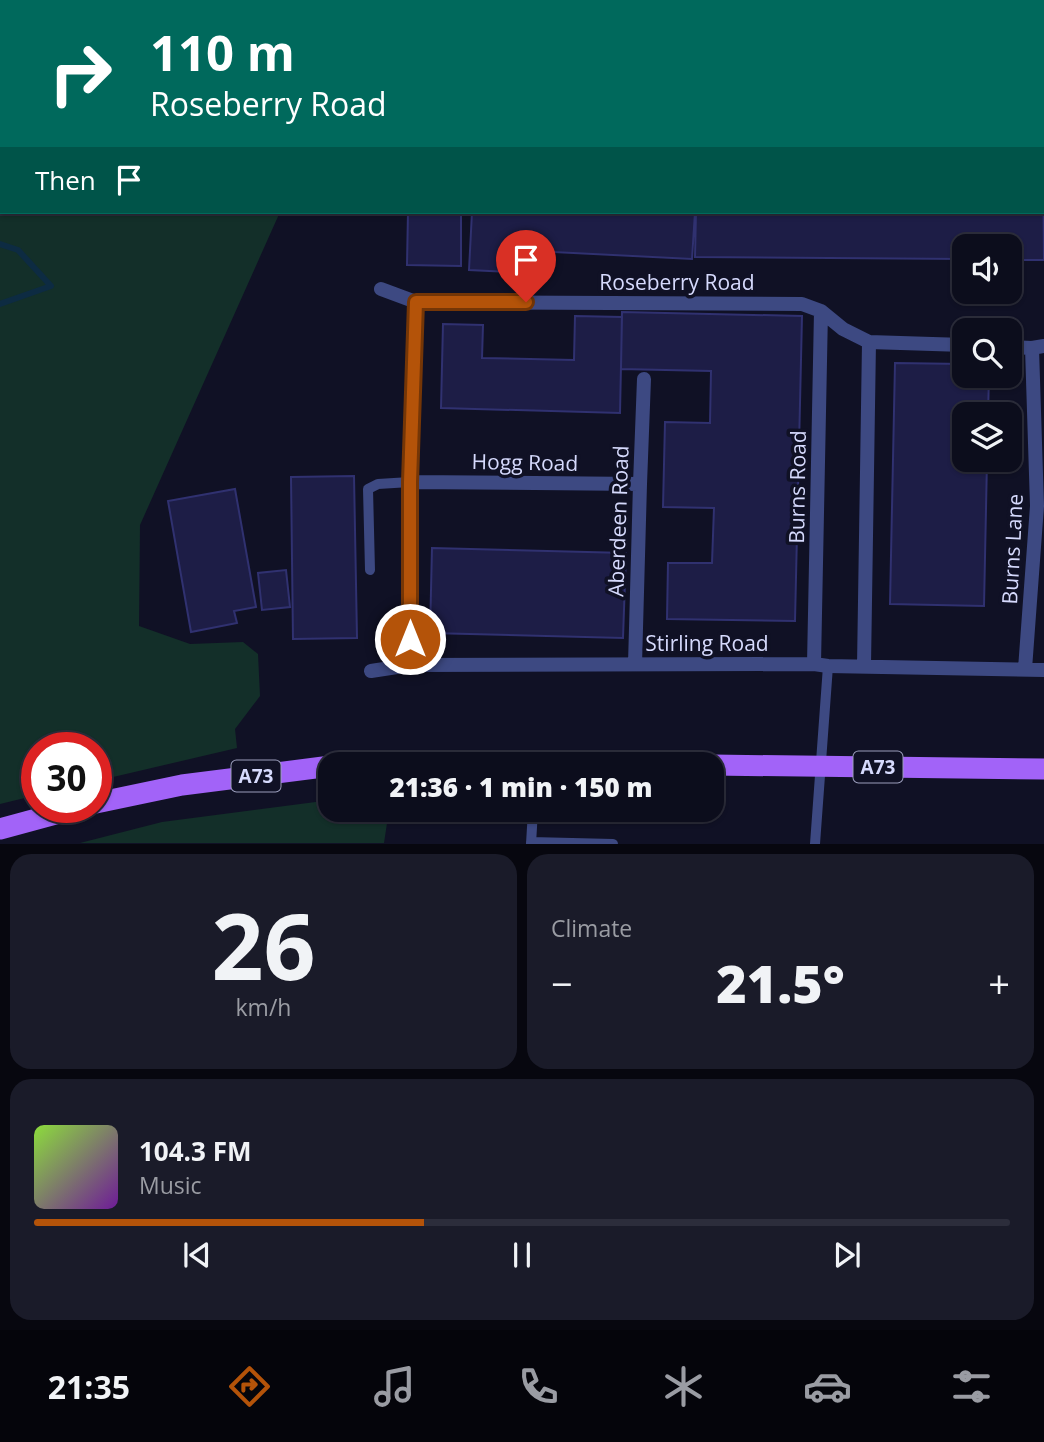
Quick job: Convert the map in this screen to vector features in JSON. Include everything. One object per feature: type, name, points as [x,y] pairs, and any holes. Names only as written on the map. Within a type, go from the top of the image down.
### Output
[{"type":"main road","name":"A73","points":[[724,765],[1044,769]]},
{"type":"main road","name":"A73","points":[[112,800],[182,785],[318,768]]},
{"type":"main road","points":[[0,829],[22,823]]},
{"type":"street","name":"Roseberry Road","points":[[381,289],[416,302],[802,304],[821,311],[843,329],[869,342],[952,345]]},
{"type":"street","points":[[410,665],[410,482],[416,302]]},
{"type":"street","name":"Burns Road","points":[[821,311],[821,665]]},
{"type":"street","points":[[864,666],[869,342]]},
{"type":"street","name":"Burns Lane","points":[[1025,669],[1040,505],[1038,347]]},
{"type":"street","name":"Aberdeen Road","points":[[635,664],[644,379]]},
{"type":"street","name":"Hogg Road","points":[[410,482],[640,484]]},
{"type":"street","name":"Stirling Road","points":[[371,671],[410,665],[635,664],[1044,670]]},
{"type":"lane","points":[[370,570],[368,489],[379,484],[410,482]]},
{"type":"lane","points":[[815,844],[820,766],[821,665]]},
{"type":"lane","points":[[532,822],[531,843],[613,844]]},
{"type":"green space","points":[[0,214],[279,214],[140,525],[139,626],[190,644],[243,642],[258,654],[260,696],[235,729],[237,748],[112,777],[112,732],[21,732],[21,799],[0,804]]},
{"type":"green space","points":[[318,802],[318,822],[387,822],[384,843],[80,843],[162,822]]},
{"type":"building","points":[[408,214],[461,214],[461,266],[407,265]]},
{"type":"building","points":[[472,214],[695,214],[692,259],[534,251],[533,273],[469,270]]},
{"type":"building","points":[[696,214],[1044,214],[1044,260],[1022,260],[1022,234],[952,234],[952,259],[695,257]]},
{"type":"building","points":[[622,312],[802,316],[795,621],[667,619],[668,563],[712,563],[714,508],[663,507],[665,422],[710,423],[711,371],[621,369]]},
{"type":"building","points":[[575,316],[622,317],[620,413],[441,408],[443,324],[483,325],[482,358],[574,360]]},
{"type":"building","points":[[895,363],[952,364],[952,388],[989,388],[988,402],[952,402],[952,472],[987,472],[984,606],[890,604]]},
{"type":"building","points":[[354,476],[357,638],[293,639],[291,477]]},
{"type":"building","points":[[235,489],[256,607],[234,611],[237,623],[191,632],[168,501]]},
{"type":"building","points":[[432,548],[626,553],[623,638],[430,633]]},
{"type":"building","points":[[286,570],[290,607],[262,610],[258,573]]},
{"type":"waterway","points":[[0,244],[18,250],[51,286],[0,304]]},
{"type":"route","points":[[410,639],[410,482],[416,302],[526,302]]}]
